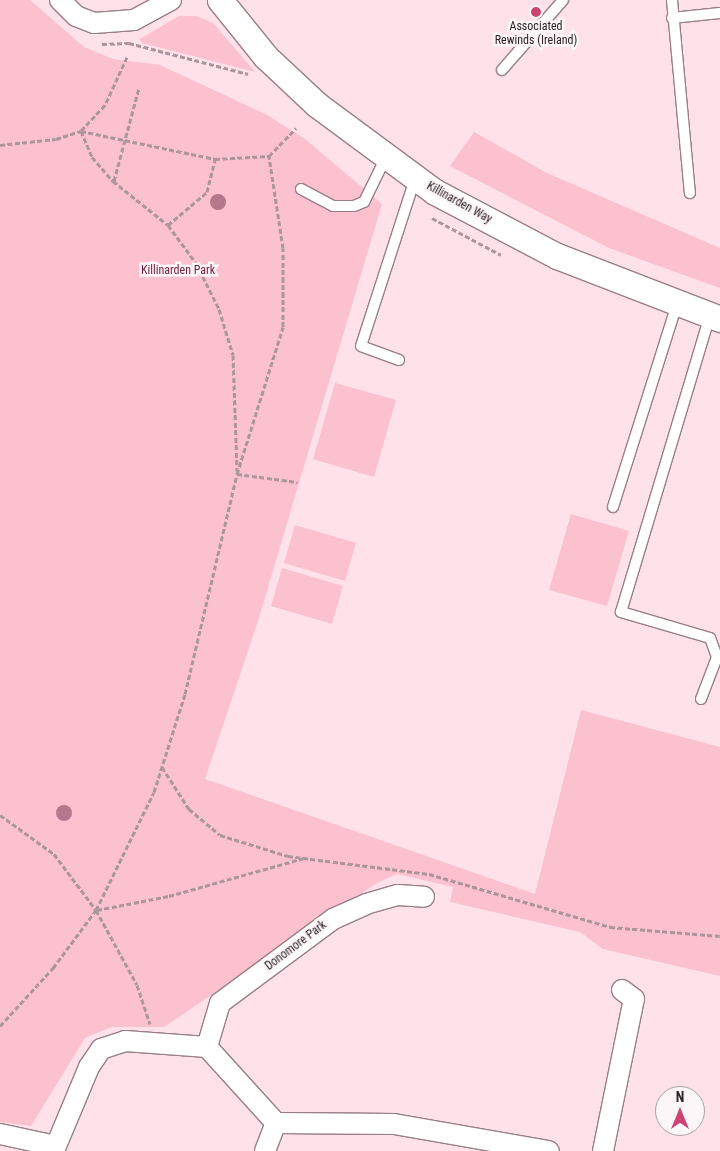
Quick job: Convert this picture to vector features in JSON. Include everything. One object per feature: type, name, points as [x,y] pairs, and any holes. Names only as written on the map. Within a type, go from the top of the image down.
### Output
[{"type":"street","points":[[60,0],[76,16],[94,23],[134,20],[171,0]]},
{"type":"street","name":"Killinarden Way","points":[[220,0],[290,82],[416,178],[557,256],[677,304],[715,317]]},
{"type":"street","name":"Donomore Park","points":[[207,1047],[220,1003],[333,919],[366,904],[398,895],[424,897]]},
{"type":"street","points":[[603,1151],[634,999],[622,990]]},
{"type":"street","points":[[0,1134],[56,1146],[89,1067],[101,1049],[125,1041],[207,1047],[276,1123],[394,1124],[507,1147],[549,1151]]},
{"type":"street","points":[[265,1151],[276,1123]]},
{"type":"lane","points":[[502,70],[563,0]]},
{"type":"lane","points":[[672,0],[672,18],[690,193]]},
{"type":"lane","points":[[672,18],[720,13]]},
{"type":"lane","points":[[301,189],[333,206],[354,206],[364,202],[386,157]]},
{"type":"lane","points":[[399,360],[361,346],[416,178]]},
{"type":"lane","points":[[613,507],[677,304]]},
{"type":"lane","points":[[701,699],[717,657],[710,638],[621,612],[715,317]]},
{"type":"path","points":[[81,131],[105,106],[127,57]]},
{"type":"path","points":[[114,181],[123,138],[139,88]]},
{"type":"path","points":[[0,145],[56,139],[81,131],[123,138],[215,159],[269,156],[296,128]]},
{"type":"path","points":[[81,131],[92,157],[114,181],[168,225],[196,263],[219,309],[233,355],[237,474]]},
{"type":"path","points":[[0,1026],[53,968],[96,910],[154,792],[186,694],[237,474],[283,327],[283,248],[269,156]]},
{"type":"path","points":[[168,225],[208,192],[215,159]]},
{"type":"path","points":[[237,474],[297,482]]},
{"type":"path","points":[[0,815],[54,854],[96,910],[137,985],[150,1025]]},
{"type":"path","points":[[96,910],[169,896],[242,872],[306,858]]},
{"type":"green space","name":"Killinarden Park","points":[[0,0],[30,0],[84,47],[113,59],[160,65],[267,115],[305,139],[382,204],[258,621],[205,779],[535,894],[581,710],[720,747],[720,976],[603,949],[580,932],[450,902],[453,887],[397,874],[377,883],[164,1027],[111,1027],[85,1038],[31,1126],[0,1122]]},
{"type":"green space","points":[[179,16],[196,16],[213,23],[255,72],[142,43],[140,39]]},
{"type":"green space","points":[[474,132],[547,173],[720,248],[720,288],[609,248],[450,166]]},
{"type":"green space","points":[[335,383],[396,400],[374,477],[313,459]]},
{"type":"green space","points":[[571,514],[629,531],[607,606],[549,590]]},
{"type":"green space","points":[[295,525],[356,543],[345,581],[284,563]]},
{"type":"green space","points":[[282,568],[343,586],[332,624],[271,606]]},
{"type":"place","name":"Associated Rewinds (Ireland)","points":[[536,12]]}]
